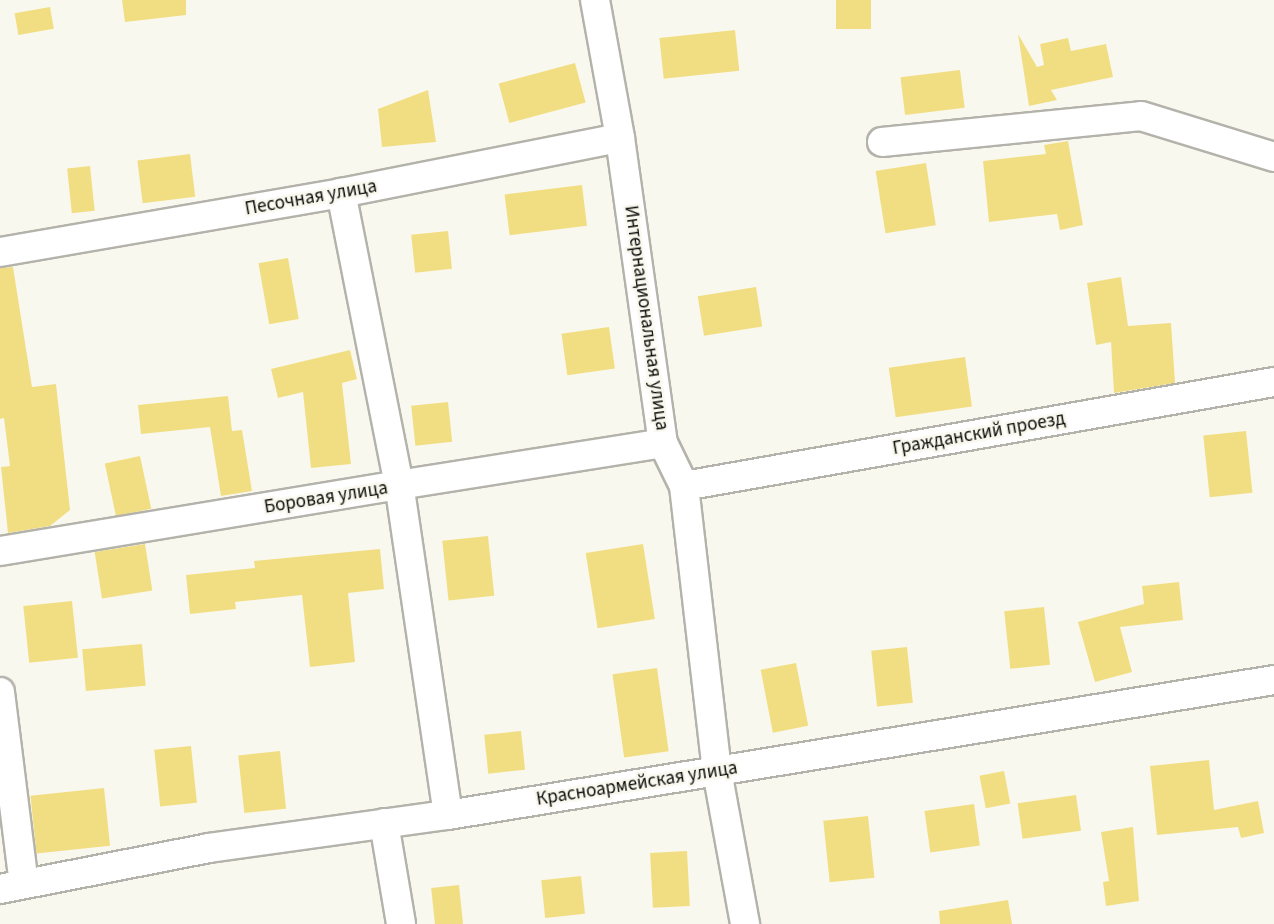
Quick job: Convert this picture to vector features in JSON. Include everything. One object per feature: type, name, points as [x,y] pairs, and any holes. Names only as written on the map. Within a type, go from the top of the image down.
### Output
[{"type":"street","name":"Интернациональная улица","points":[[595,0],[620,138],[663,443],[684,486],[717,771],[745,924]]},
{"type":"street","points":[[882,142],[1141,116],[1274,157]]},
{"type":"street","name":"Песочная улица","points":[[0,252],[341,193],[620,138]]},
{"type":"street","name":"Боровая улица","points":[[0,551],[400,485],[341,193]]},
{"type":"street","name":"Гражданский проезд","points":[[684,486],[1274,382]]},
{"type":"street","points":[[448,815],[400,485],[663,443]]},
{"type":"street","name":"Красноармейская улица","points":[[12,887],[209,848],[448,815],[1274,680]]},
{"type":"street","points":[[0,692],[12,887]]},
{"type":"street","points":[[384,823],[401,924]]},
{"type":"building","points":[[122,0],[186,0],[186,15],[125,22]]},
{"type":"building","points":[[836,0],[871,0],[871,29],[836,29]]},
{"type":"building","points":[[50,7],[54,29],[18,35],[15,13]]},
{"type":"building","points":[[735,30],[739,71],[664,79],[659,38]]},
{"type":"building","points":[[1018,34],[1037,67],[1044,65],[1040,44],[1068,38],[1071,51],[1106,44],[1113,77],[1051,90],[1057,100],[1029,106]]},
{"type":"building","points":[[575,63],[586,103],[509,123],[499,83]]},
{"type":"building","points":[[960,70],[965,108],[905,115],[900,77]]},
{"type":"building","points":[[428,90],[436,142],[382,147],[378,109]]},
{"type":"building","points":[[1068,141],[1083,225],[1060,230],[1057,214],[989,222],[983,161],[1046,154],[1044,145]]},
{"type":"building","points":[[190,154],[195,197],[143,203],[137,160]]},
{"type":"building","points":[[926,163],[936,225],[885,233],[876,171]]},
{"type":"building","points":[[90,166],[95,211],[72,213],[67,168]]},
{"type":"building","points":[[582,185],[587,226],[510,235],[505,195]]},
{"type":"building","points":[[448,231],[452,269],[415,273],[411,235]]},
{"type":"building","points":[[288,258],[299,319],[269,324],[258,263]]},
{"type":"building","points":[[13,267],[32,387],[56,384],[70,510],[50,526],[8,533],[1,467],[10,466],[4,418],[0,419],[0,268]]},
{"type":"building","points":[[1121,277],[1128,326],[1171,323],[1175,383],[1114,393],[1111,342],[1096,345],[1087,283]]},
{"type":"building","points":[[756,287],[762,327],[704,336],[698,296]]},
{"type":"building","points":[[609,327],[615,369],[567,375],[561,334]]},
{"type":"building","points":[[350,350],[357,379],[342,383],[351,464],[311,468],[303,392],[278,398],[271,369]]},
{"type":"building","points":[[965,357],[972,407],[896,417],[889,368]]},
{"type":"building","points":[[228,396],[232,431],[242,430],[252,491],[221,496],[210,427],[141,434],[138,405]]},
{"type":"building","points":[[448,402],[452,442],[415,446],[411,406]]},
{"type":"building","points":[[1246,431],[1252,493],[1210,497],[1203,435]]},
{"type":"building","points":[[140,456],[151,509],[116,516],[105,463]]},
{"type":"building","points":[[488,536],[494,596],[449,600],[442,541]]},
{"type":"building","points":[[145,544],[152,590],[102,598],[95,552]]},
{"type":"building","points":[[643,544],[655,619],[598,628],[586,553]]},
{"type":"building","points":[[380,549],[384,589],[348,593],[355,662],[310,667],[302,595],[235,602],[236,609],[190,614],[186,575],[255,568],[254,561]]},
{"type":"building","points":[[1179,582],[1183,620],[1120,627],[1132,672],[1095,682],[1078,622],[1144,604],[1142,586]]},
{"type":"building","points":[[72,601],[78,658],[29,663],[23,606]]},
{"type":"building","points":[[1044,607],[1050,665],[1010,669],[1004,611]]},
{"type":"building","points":[[142,644],[146,686],[86,691],[82,649]]},
{"type":"building","points":[[907,647],[913,703],[877,706],[871,651]]},
{"type":"building","points":[[796,663],[808,726],[773,733],[761,670]]},
{"type":"building","points":[[657,668],[669,751],[624,757],[612,674]]},
{"type":"building","points":[[521,731],[525,770],[488,774],[484,735]]},
{"type":"building","points":[[191,746],[197,803],[160,807],[154,750]]},
{"type":"building","points":[[280,751],[286,809],[244,813],[238,755]]},
{"type":"building","points":[[1209,760],[1214,810],[1258,801],[1264,833],[1241,838],[1238,827],[1157,835],[1150,766]]},
{"type":"building","points":[[1004,771],[1010,803],[986,808],[979,776]]},
{"type":"building","points":[[104,788],[110,846],[36,853],[30,796]]},
{"type":"building","points":[[1076,795],[1081,831],[1023,839],[1018,803]]},
{"type":"building","points":[[974,804],[980,846],[930,853],[924,811]]},
{"type":"building","points":[[868,816],[874,878],[830,882],[823,821]]},
{"type":"building","points":[[1133,827],[1139,901],[1106,906],[1103,882],[1109,881],[1101,832]]},
{"type":"building","points":[[687,851],[690,906],[653,908],[650,853]]},
{"type":"building","points":[[581,876],[585,914],[545,918],[541,880]]},
{"type":"building","points":[[459,885],[463,924],[435,924],[431,888]]},
{"type":"building","points":[[1008,900],[1012,924],[940,924],[939,911]]}]
